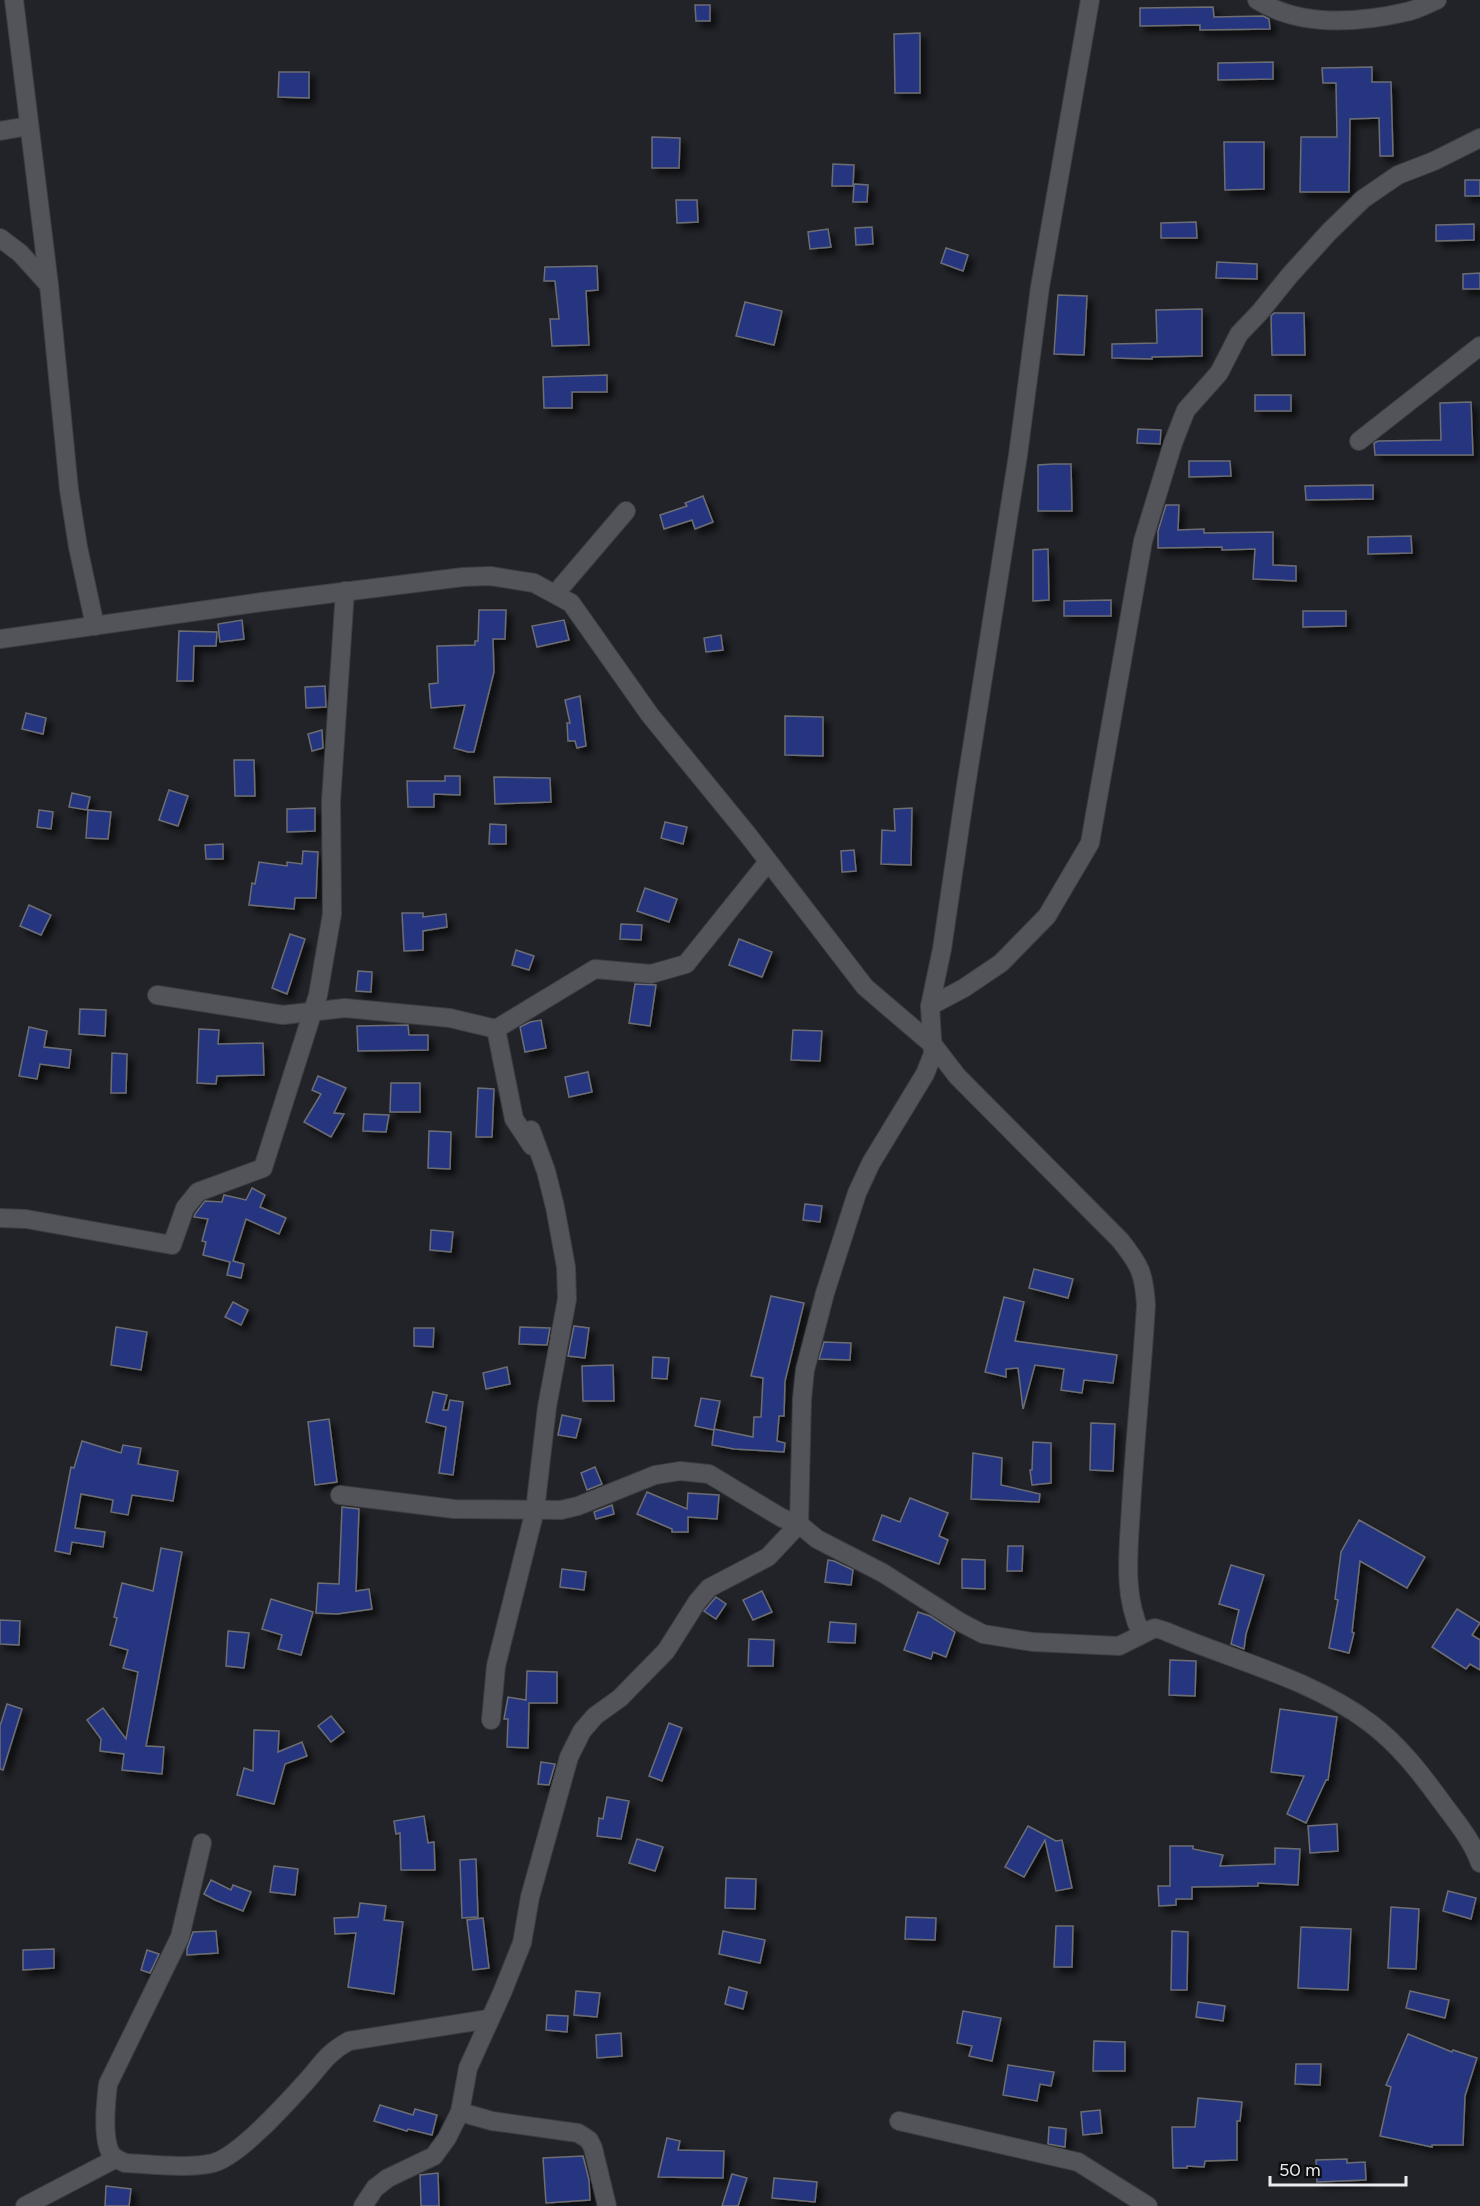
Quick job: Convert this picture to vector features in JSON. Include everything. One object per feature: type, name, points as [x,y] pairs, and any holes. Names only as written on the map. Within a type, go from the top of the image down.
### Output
[{"type":"street","points":[[15,0],[49,285],[69,490],[78,547],[95,626]]},
{"type":"street","points":[[363,2206],[375,2188],[388,2178],[434,2156],[447,2138],[459,2112],[468,2068],[522,1943],[530,1898],[569,1757],[582,1731],[595,1716],[620,1698],[666,1651],[697,1602],[710,1588],[768,1557],[799,1524],[802,1399],[805,1370],[825,1293],[857,1192],[871,1163],[928,1068],[934,1046],[930,1006],[942,949],[1018,455],[1040,286],[1090,0]]},
{"type":"street","points":[[1257,0],[1298,18],[1356,20],[1408,12],[1437,0]]},
{"type":"street","points":[[0,130],[29,126]]},
{"type":"street","points":[[930,1006],[964,988],[1001,963],[1047,916],[1090,843],[1143,540],[1173,442],[1186,410],[1218,373],[1239,334],[1329,232],[1363,199],[1398,175],[1434,161],[1480,138]]},
{"type":"street","points":[[0,238],[20,254],[49,285]]},
{"type":"street","points":[[1359,441],[1480,346]]},
{"type":"street","points":[[556,593],[626,511]]},
{"type":"street","points":[[0,639],[463,577],[490,576],[534,583],[571,603],[650,716],[865,987],[934,1046],[957,1076],[1120,1240],[1139,1264],[1145,1283],[1146,1305],[1133,1467],[1128,1577],[1132,1606],[1141,1633],[1155,1628],[1306,1687],[1348,1708],[1371,1724],[1417,1767],[1464,1833],[1480,1863]]},
{"type":"street","points":[[0,1218],[26,1219],[172,1245],[185,1208],[198,1192],[263,1168],[318,995],[332,914],[331,801],[345,591]]},
{"type":"street","points":[[157,995],[283,1015],[345,1008],[450,1018],[496,1029],[595,969],[651,974],[687,964],[768,862]]},
{"type":"street","points":[[496,1029],[514,1119],[542,1160]]},
{"type":"street","points":[[491,1720],[496,1666],[536,1510],[547,1407],[567,1299],[566,1267],[555,1207],[531,1130]]},
{"type":"street","points":[[340,1495],[454,1509],[561,1510],[578,1506],[655,1475],[680,1471],[709,1474],[782,1518],[799,1524],[817,1539],[883,1573],[983,1634],[1033,1642],[1119,1646],[1155,1628]]},
{"type":"street","points":[[202,1843],[180,1937],[108,2084],[105,2104],[107,2135],[110,2151],[115,2159],[125,2163],[145,2164],[200,2165],[213,2163],[228,2157],[276,2114],[331,2051],[349,2041],[489,2019]]},
{"type":"street","points":[[459,2112],[492,2121],[578,2133],[589,2140],[593,2148],[607,2206]]},
{"type":"street","points":[[899,2121],[1078,2162],[1148,2206]]},
{"type":"street","points":[[25,2206],[115,2159]]},
{"type":"building","points":[[695,5],[710,5],[710,21],[696,21]]},
{"type":"building","points":[[1213,7],[1214,17],[1263,16],[1269,19],[1270,29],[1200,30],[1200,25],[1140,26],[1140,8]]},
{"type":"building","points":[[920,33],[920,93],[895,93],[894,34]]},
{"type":"building","points":[[1273,62],[1273,79],[1218,80],[1218,63]]},
{"type":"building","points":[[1372,67],[1372,82],[1391,82],[1393,156],[1380,156],[1379,118],[1350,119],[1349,192],[1300,192],[1301,137],[1337,137],[1336,83],[1323,83],[1322,68]]},
{"type":"building","points":[[279,72],[309,72],[309,98],[278,97]]},
{"type":"building","points":[[652,137],[680,138],[679,168],[652,168]]},
{"type":"building","points":[[1224,142],[1264,142],[1264,189],[1225,190]]},
{"type":"building","points":[[833,164],[854,165],[853,186],[832,186]]},
{"type":"building","points":[[1465,180],[1480,180],[1480,196],[1465,196]]},
{"type":"building","points":[[854,184],[868,185],[867,202],[853,202]]},
{"type":"building","points":[[676,200],[697,200],[698,222],[677,223]]},
{"type":"building","points":[[1196,222],[1197,238],[1161,238],[1161,223]]},
{"type":"building","points":[[1474,224],[1474,240],[1436,241],[1436,225]]},
{"type":"building","points":[[872,227],[873,244],[856,245],[855,228]]},
{"type":"building","points":[[828,229],[831,247],[810,249],[808,232]]},
{"type":"building","points":[[946,248],[968,255],[963,271],[941,263]]},
{"type":"building","points":[[1217,262],[1257,264],[1257,279],[1216,278]]},
{"type":"building","points":[[597,266],[598,290],[586,291],[589,345],[552,346],[550,319],[559,319],[555,281],[544,281],[545,267]]},
{"type":"building","points":[[1480,273],[1480,289],[1463,289],[1463,274]]},
{"type":"building","points":[[1058,295],[1087,296],[1084,355],[1054,354]]},
{"type":"building","points":[[745,302],[782,311],[774,345],[736,336]]},
{"type":"building","points":[[1202,309],[1202,356],[1152,357],[1152,359],[1112,358],[1112,344],[1157,343],[1156,310]]},
{"type":"building","points":[[1274,313],[1304,313],[1305,355],[1272,355],[1271,316]]},
{"type":"building","points":[[607,375],[607,392],[572,392],[572,408],[544,408],[543,377]]},
{"type":"building","points":[[1255,395],[1291,395],[1291,411],[1255,411]]},
{"type":"building","points":[[1471,402],[1473,455],[1375,455],[1374,443],[1378,441],[1441,440],[1440,403]]},
{"type":"building","points":[[1138,429],[1161,430],[1160,444],[1137,443]]},
{"type":"building","points":[[1189,461],[1230,461],[1231,476],[1189,477]]},
{"type":"building","points":[[1071,464],[1072,511],[1038,511],[1038,465]]},
{"type":"building","points":[[1373,485],[1373,499],[1306,500],[1305,486]]},
{"type":"building","points":[[703,496],[713,522],[695,529],[692,520],[664,529],[660,515],[687,506],[685,503]]},
{"type":"building","points":[[1166,505],[1179,505],[1178,530],[1204,529],[1204,533],[1273,532],[1273,565],[1296,566],[1296,581],[1253,579],[1255,549],[1158,548],[1158,531]]},
{"type":"building","points":[[1411,536],[1412,553],[1368,554],[1368,537]]},
{"type":"building","points":[[1048,549],[1049,600],[1033,601],[1033,550]]},
{"type":"building","points":[[1111,600],[1111,616],[1064,616],[1064,601]]},
{"type":"building","points":[[479,610],[506,610],[505,639],[493,639],[494,672],[474,752],[468,752],[454,748],[465,705],[431,708],[429,684],[438,683],[437,646],[475,645],[475,641],[478,641]]},
{"type":"building","points":[[1303,611],[1346,611],[1346,626],[1303,627]]},
{"type":"building","points":[[242,620],[244,639],[220,642],[218,624]]},
{"type":"building","points":[[564,620],[569,640],[537,647],[532,626]]},
{"type":"building","points":[[179,631],[217,632],[216,646],[194,646],[193,681],[177,681]]},
{"type":"building","points":[[721,635],[723,650],[706,652],[704,638]]},
{"type":"building","points":[[325,686],[326,707],[306,708],[305,687]]},
{"type":"building","points":[[580,696],[586,746],[577,748],[575,741],[568,741],[567,723],[570,723],[565,700]]},
{"type":"building","points":[[26,713],[46,718],[43,734],[22,729]]},
{"type":"building","points":[[785,716],[823,717],[823,756],[785,755]]},
{"type":"building","points":[[322,730],[323,748],[312,751],[308,734]]},
{"type":"building","points":[[234,760],[254,760],[255,796],[235,796]]},
{"type":"building","points":[[445,776],[460,776],[460,795],[434,794],[434,807],[408,807],[407,781],[445,781]]},
{"type":"building","points":[[494,777],[550,778],[551,802],[495,804]]},
{"type":"building","points":[[169,790],[188,796],[178,826],[159,820]]},
{"type":"building","points":[[72,793],[90,797],[87,810],[69,807]]},
{"type":"building","points":[[315,808],[315,831],[287,832],[287,809]]},
{"type":"building","points":[[912,808],[911,865],[881,864],[882,830],[895,831],[894,809]]},
{"type":"building","points":[[39,810],[53,812],[51,829],[37,827]]},
{"type":"building","points":[[88,810],[111,812],[108,839],[86,838]]},
{"type":"building","points":[[665,822],[687,827],[683,844],[661,838]]},
{"type":"building","points":[[490,824],[506,825],[506,844],[489,844]]},
{"type":"building","points":[[223,844],[223,859],[206,859],[205,845]]},
{"type":"building","points":[[854,850],[856,871],[842,872],[841,851]]},
{"type":"building","points":[[303,851],[318,852],[316,898],[295,898],[294,909],[249,905],[252,883],[255,884],[259,862],[287,866],[287,862],[302,864]]},
{"type":"building","points":[[645,888],[677,899],[669,922],[637,911]]},
{"type":"building","points":[[29,905],[51,915],[41,935],[20,926]]},
{"type":"building","points":[[402,913],[423,913],[423,917],[446,914],[447,927],[423,931],[423,950],[404,951]]},
{"type":"building","points":[[621,924],[642,925],[641,940],[620,939]]},
{"type":"building","points":[[290,934],[305,939],[287,994],[272,988]]},
{"type":"building","points":[[739,939],[772,952],[762,977],[729,965]]},
{"type":"building","points":[[516,950],[534,956],[529,970],[512,965]]},
{"type":"building","points":[[358,971],[372,972],[371,992],[356,991]]},
{"type":"building","points":[[635,984],[656,985],[650,1026],[629,1023]]},
{"type":"building","points":[[80,1009],[106,1010],[105,1036],[79,1034]]},
{"type":"building","points":[[541,1020],[546,1048],[525,1052],[520,1027]]},
{"type":"building","points":[[408,1025],[409,1035],[428,1035],[428,1050],[358,1051],[357,1026]]},
{"type":"building","points":[[29,1027],[47,1031],[44,1047],[71,1050],[69,1068],[40,1064],[37,1079],[19,1076]]},
{"type":"building","points":[[199,1029],[219,1030],[218,1044],[263,1043],[264,1075],[217,1076],[216,1084],[197,1083]]},
{"type":"building","points":[[793,1030],[822,1031],[820,1061],[791,1060]]},
{"type":"building","points":[[112,1053],[127,1054],[126,1093],[111,1093]]},
{"type":"building","points":[[588,1072],[592,1092],[569,1097],[565,1077]]},
{"type":"building","points":[[318,1076],[346,1088],[334,1113],[344,1114],[331,1137],[304,1122],[321,1094],[312,1090]]},
{"type":"building","points":[[391,1083],[420,1083],[420,1112],[390,1112]]},
{"type":"building","points":[[478,1088],[494,1089],[492,1137],[476,1137]]},
{"type":"building","points":[[364,1114],[389,1115],[386,1132],[363,1131]]},
{"type":"building","points":[[429,1131],[451,1132],[450,1169],[428,1168]]},
{"type":"building","points":[[252,1188],[265,1195],[260,1207],[286,1218],[279,1234],[246,1219],[233,1261],[244,1264],[241,1278],[227,1275],[230,1262],[203,1255],[206,1242],[202,1241],[208,1219],[194,1217],[205,1201],[222,1202],[224,1195],[246,1200]]},
{"type":"building","points":[[805,1204],[822,1206],[820,1222],[803,1220]]},
{"type":"building","points":[[431,1230],[453,1232],[451,1252],[430,1250]]},
{"type":"building","points":[[1034,1269],[1073,1279],[1068,1298],[1029,1288]]},
{"type":"building","points":[[771,1296],[804,1303],[785,1381],[784,1416],[779,1416],[777,1441],[785,1443],[784,1452],[734,1449],[712,1445],[714,1430],[695,1426],[701,1398],[720,1401],[714,1429],[753,1437],[754,1417],[761,1417],[763,1378],[751,1376]]},
{"type":"building","points":[[1004,1297],[1024,1302],[1015,1341],[1117,1355],[1113,1383],[1084,1380],[1082,1393],[1061,1390],[1064,1369],[1035,1365],[1023,1409],[1018,1368],[1006,1369],[1006,1377],[985,1372]]},
{"type":"building","points":[[233,1302],[248,1310],[241,1325],[225,1317]]},
{"type":"building","points":[[574,1326],[589,1328],[585,1358],[568,1356]]},
{"type":"building","points":[[116,1327],[147,1332],[141,1370],[111,1365]]},
{"type":"building","points":[[520,1327],[550,1328],[547,1345],[519,1344]]},
{"type":"building","points":[[414,1328],[434,1328],[433,1347],[414,1346]]},
{"type":"building","points":[[824,1342],[851,1343],[850,1360],[819,1359]]},
{"type":"building","points":[[653,1357],[669,1358],[667,1379],[652,1378]]},
{"type":"building","points":[[613,1365],[614,1401],[583,1401],[582,1366]]},
{"type":"building","points":[[507,1367],[510,1384],[486,1389],[483,1373]]},
{"type":"building","points":[[433,1392],[447,1395],[443,1410],[448,1410],[450,1400],[463,1402],[453,1475],[439,1473],[446,1427],[426,1422]]},
{"type":"building","points":[[562,1415],[581,1419],[576,1438],[558,1435]]},
{"type":"building","points":[[329,1419],[337,1482],[315,1485],[308,1422]]},
{"type":"building","points":[[1091,1423],[1115,1424],[1113,1471],[1090,1470]]},
{"type":"building","points":[[82,1441],[121,1453],[123,1445],[141,1448],[138,1464],[178,1471],[173,1501],[132,1495],[128,1515],[111,1512],[113,1500],[81,1494],[75,1528],[105,1532],[103,1547],[72,1542],[70,1554],[55,1551],[71,1467],[74,1468]]},
{"type":"building","points":[[1033,1442],[1051,1443],[1051,1483],[1032,1485],[1030,1470],[1032,1470]]},
{"type":"building","points":[[973,1453],[1002,1458],[1001,1485],[1040,1494],[1039,1502],[971,1499]]},
{"type":"building","points":[[595,1467],[602,1484],[587,1490],[581,1473]]},
{"type":"building","points":[[647,1492],[687,1509],[688,1493],[719,1495],[717,1519],[688,1517],[688,1532],[672,1532],[672,1529],[637,1514]]},
{"type":"building","points":[[910,1498],[948,1513],[939,1536],[948,1540],[939,1564],[873,1540],[882,1515],[900,1522]]},
{"type":"building","points":[[612,1505],[614,1514],[596,1519],[594,1512]]},
{"type":"building","points":[[342,1507],[359,1509],[356,1591],[369,1589],[372,1609],[337,1614],[316,1613],[318,1583],[339,1584]]},
{"type":"building","points":[[1359,1520],[1425,1557],[1407,1588],[1360,1561],[1352,1632],[1354,1633],[1349,1653],[1329,1648],[1338,1600],[1335,1599],[1341,1552]]},
{"type":"building","points":[[1008,1546],[1023,1546],[1022,1571],[1007,1571]]},
{"type":"building","points":[[161,1548],[182,1552],[146,1746],[164,1747],[162,1774],[122,1770],[124,1754],[100,1751],[101,1739],[87,1720],[103,1708],[126,1739],[138,1672],[123,1668],[128,1650],[110,1645],[117,1618],[114,1617],[122,1583],[153,1591]]},
{"type":"building","points":[[962,1559],[985,1560],[985,1589],[962,1588]]},
{"type":"building","points":[[828,1560],[853,1570],[851,1585],[825,1582]]},
{"type":"building","points":[[1231,1565],[1264,1575],[1246,1634],[1244,1649],[1231,1644],[1239,1610],[1219,1604]]},
{"type":"building","points":[[562,1569],[586,1572],[584,1590],[560,1587]]},
{"type":"building","points":[[762,1591],[772,1612],[753,1620],[743,1600]]},
{"type":"building","points":[[716,1597],[726,1604],[716,1619],[704,1611]]},
{"type":"building","points":[[271,1599],[313,1612],[301,1655],[278,1649],[282,1635],[262,1629]]},
{"type":"building","points":[[1457,1609],[1480,1623],[1472,1635],[1480,1640],[1480,1670],[1470,1664],[1466,1669],[1432,1647]]},
{"type":"building","points":[[918,1612],[930,1616],[955,1632],[946,1657],[933,1652],[931,1659],[904,1650]]},
{"type":"building","points":[[0,1620],[20,1621],[19,1645],[0,1644]]},
{"type":"building","points":[[830,1622],[856,1624],[855,1643],[828,1642]]},
{"type":"building","points":[[228,1631],[249,1633],[244,1668],[226,1666]]},
{"type":"building","points":[[749,1639],[774,1640],[773,1666],[748,1666]]},
{"type":"building","points":[[1170,1660],[1196,1661],[1195,1696],[1169,1695]]},
{"type":"building","points":[[527,1671],[557,1672],[557,1703],[529,1703],[528,1748],[507,1747],[508,1719],[504,1719],[508,1697],[526,1700]]},
{"type":"building","points":[[7,1704],[22,1709],[3,1770],[0,1769],[0,1726]]},
{"type":"building","points":[[1280,1709],[1337,1717],[1328,1780],[1306,1823],[1287,1814],[1304,1776],[1271,1772]]},
{"type":"building","points":[[331,1716],[344,1732],[331,1742],[318,1726]]},
{"type":"building","points":[[669,1723],[682,1728],[662,1781],[649,1776]]},
{"type":"building","points":[[254,1730],[279,1731],[278,1752],[302,1742],[307,1756],[285,1764],[274,1804],[237,1795],[244,1768],[253,1771]]},
{"type":"building","points":[[541,1762],[555,1764],[549,1785],[538,1784]]},
{"type":"building","points":[[607,1797],[629,1801],[621,1839],[597,1836],[599,1818],[603,1819]]},
{"type":"building","points":[[424,1816],[428,1843],[434,1842],[435,1870],[401,1870],[400,1833],[396,1834],[394,1821]]},
{"type":"building","points":[[1337,1824],[1338,1851],[1310,1853],[1308,1826]]},
{"type":"building","points":[[1028,1826],[1056,1841],[1062,1840],[1072,1888],[1056,1891],[1045,1840],[1024,1877],[1005,1867]]},
{"type":"building","points":[[637,1839],[663,1847],[655,1871],[629,1863]]},
{"type":"building","points":[[1170,1846],[1193,1846],[1193,1849],[1223,1855],[1220,1866],[1275,1864],[1275,1848],[1300,1849],[1298,1885],[1258,1883],[1258,1886],[1192,1887],[1192,1899],[1176,1899],[1176,1905],[1159,1906],[1158,1886],[1170,1886]]},
{"type":"building","points":[[476,1859],[478,1917],[462,1918],[460,1860]]},
{"type":"building","points":[[274,1866],[298,1869],[295,1895],[270,1892]]},
{"type":"building","points":[[726,1878],[756,1879],[755,1909],[725,1908]]},
{"type":"building","points":[[211,1880],[231,1890],[233,1885],[251,1892],[243,1911],[204,1894]]},
{"type":"building","points":[[1448,1891],[1476,1898],[1471,1919],[1443,1911]]},
{"type":"building","points":[[360,1903],[386,1906],[384,1920],[403,1922],[394,1994],[348,1987],[356,1933],[335,1934],[334,1918],[358,1917]]},
{"type":"building","points":[[1391,1907],[1419,1909],[1416,1969],[1388,1968]]},
{"type":"building","points":[[906,1917],[936,1918],[935,1940],[905,1939]]},
{"type":"building","points":[[483,1918],[489,1968],[473,1970],[467,1920]]},
{"type":"building","points":[[1056,1926],[1073,1926],[1072,1967],[1054,1967]]},
{"type":"building","points":[[1301,1927],[1351,1929],[1348,1990],[1298,1988]]},
{"type":"building","points":[[216,1931],[218,1953],[187,1955],[193,1932]]},
{"type":"building","points":[[723,1931],[765,1940],[760,1963],[719,1954]]},
{"type":"building","points":[[1172,1931],[1188,1932],[1187,1990],[1171,1990]]},
{"type":"building","points":[[54,1949],[54,1968],[23,1970],[23,1950]]},
{"type":"building","points":[[147,1950],[159,1954],[150,1973],[141,1970]]},
{"type":"building","points":[[729,1987],[747,1992],[743,2009],[725,2004]]},
{"type":"building","points":[[576,1991],[600,1993],[597,2017],[574,2015]]},
{"type":"building","points":[[1410,1991],[1449,2000],[1445,2018],[1406,2008]]},
{"type":"building","points":[[1198,2002],[1225,2006],[1223,2021],[1196,2017]]},
{"type":"building","points":[[963,2011],[1001,2018],[992,2061],[969,2056],[972,2046],[957,2043]]},
{"type":"building","points":[[547,2015],[568,2016],[567,2032],[546,2030]]},
{"type":"building","points":[[621,2033],[622,2056],[597,2058],[596,2035]]},
{"type":"building","points":[[1408,2034],[1452,2052],[1453,2050],[1477,2058],[1465,2096],[1463,2145],[1432,2145],[1432,2147],[1380,2136],[1391,2087],[1386,2085]]},
{"type":"building","points":[[1094,2041],[1125,2042],[1125,2071],[1093,2071]]},
{"type":"building","points":[[1296,2064],[1321,2064],[1320,2085],[1295,2084]]},
{"type":"building","points":[[1008,2065],[1054,2072],[1051,2086],[1040,2084],[1037,2101],[1003,2095]]},
{"type":"building","points":[[1198,2098],[1242,2102],[1240,2121],[1237,2121],[1237,2160],[1205,2161],[1204,2167],[1173,2168],[1172,2127],[1195,2127]]},
{"type":"building","points":[[380,2105],[413,2115],[415,2109],[437,2115],[432,2135],[408,2129],[407,2131],[374,2121]]},
{"type":"building","points":[[1100,2110],[1102,2133],[1083,2135],[1081,2112]]},
{"type":"building","points":[[1049,2127],[1066,2129],[1065,2147],[1048,2144]]},
{"type":"building","points":[[667,2138],[680,2141],[678,2150],[724,2151],[723,2178],[658,2177]]},
{"type":"building","points":[[583,2156],[589,2180],[590,2200],[546,2203],[543,2158]]},
{"type":"building","points":[[1347,2159],[1347,2163],[1365,2162],[1366,2180],[1317,2182],[1316,2160]]},
{"type":"building","points":[[438,2173],[439,2206],[421,2206],[420,2175]]},
{"type":"building","points":[[732,2174],[747,2178],[738,2206],[722,2206]]},
{"type":"building","points":[[774,2178],[817,2182],[815,2202],[772,2198]]},
{"type":"building","points":[[106,2186],[131,2189],[129,2206],[105,2206]]}]
